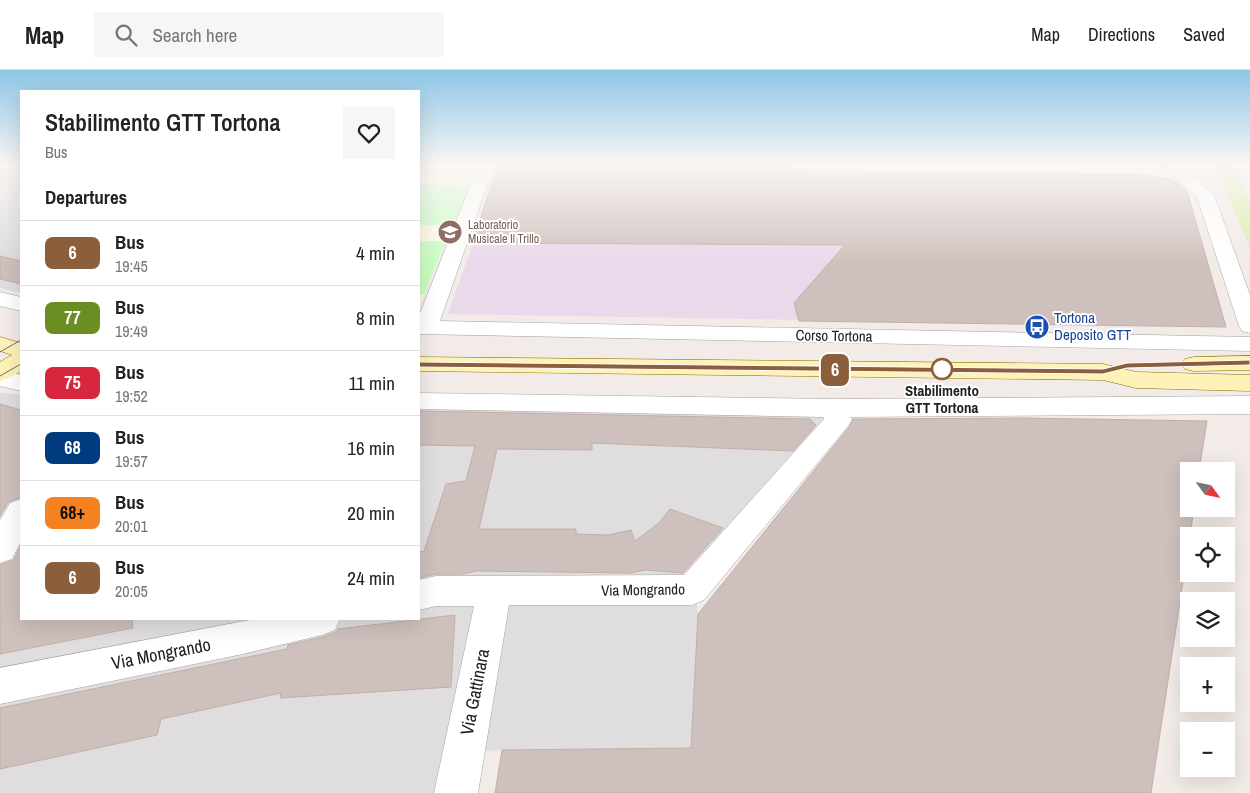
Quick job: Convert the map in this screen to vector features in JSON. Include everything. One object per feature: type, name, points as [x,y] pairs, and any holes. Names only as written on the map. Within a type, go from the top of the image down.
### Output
[{"type":"main road","points":[[0,328],[14,348],[0,373]]},
{"type":"main road","points":[[1103,372],[1127,366],[1250,363]]},
{"type":"main road","points":[[420,364],[1103,372],[1136,380],[1250,383]]},
{"type":"street","points":[[422,327],[473,199]]},
{"type":"street","points":[[1199,199],[1250,326]]},
{"type":"street","points":[[0,299],[20,304]]},
{"type":"street","name":"Corso Tortona","points":[[422,327],[1250,344]]},
{"type":"street","points":[[0,378],[20,383]]},
{"type":"street","points":[[420,401],[834,408],[1250,405]]},
{"type":"street","name":"Via Mongrando","points":[[420,595],[436,591],[692,590],[838,420],[834,408]]},
{"type":"street","points":[[0,550],[20,513]]},
{"type":"street","name":"Via Gattinara","points":[[456,793],[494,590]]},
{"type":"street","name":"Via Mongrando","points":[[0,686],[244,628],[313,620]]},
{"type":"shaded area","points":[[0,199],[20,199],[20,293],[0,288]]},
{"type":"shaded area","points":[[420,199],[464,199],[420,306]]},
{"type":"shaded area","points":[[489,199],[1189,199],[1226,327],[448,314]]},
{"type":"shaded area","points":[[0,393],[20,395],[20,620],[420,620],[420,407],[825,413],[829,418],[692,573],[698,614],[691,748],[502,750],[451,753],[443,793],[0,793]]},
{"type":"green space","points":[[420,199],[464,199],[453,225],[420,225]]},
{"type":"green space","points":[[1229,199],[1249,199],[1250,201],[1250,248]]},
{"type":"green space","points":[[420,241],[446,241],[424,295],[420,295]]},
{"type":"building","points":[[487,199],[1189,199],[1226,327],[799,321],[794,303],[845,245],[472,243]]},
{"type":"building","points":[[0,256],[20,261],[20,284],[0,279]]},
{"type":"building","points":[[0,404],[20,410],[20,497],[8,502],[0,516]]},
{"type":"building","points":[[420,411],[810,419],[816,425],[793,451],[592,443],[592,450],[497,449],[479,529],[576,529],[576,534],[608,535],[631,530],[635,541],[659,523],[670,509],[723,528],[683,573],[645,570],[630,573],[476,571],[463,574],[436,574],[420,578],[420,552],[424,551],[446,484],[466,481],[475,446],[420,445]]},
{"type":"building","points":[[1022,418],[1207,421],[1200,462],[1180,462],[1180,518],[1193,518],[1191,527],[1180,527],[1180,582],[1183,582],[1151,793],[495,793],[502,750],[691,748],[698,614],[849,427],[853,419]]},
{"type":"building","points":[[20,547],[20,620],[132,620],[133,628],[0,654],[0,565],[14,560]]},
{"type":"building","points":[[455,615],[451,687],[280,698],[281,693],[161,719],[157,735],[0,769],[0,708],[287,649],[288,645],[323,637],[336,632],[338,629]]},
{"type":"tram line","points":[[0,352],[20,341]]},
{"type":"tram line","points":[[0,376],[20,365]]},
{"type":"bus line","name":"6","points":[[420,365],[1103,372],[1127,366],[1250,363]]},
{"type":"place","name":"Laboratorio Musicale Il Trillo","points":[[450,232]]},
{"type":"place","name":"Tortona Deposito GTT","points":[[1037,327]]},
{"type":"place","name":"Stabilimento GTT Tortona","points":[[942,369]]}]
